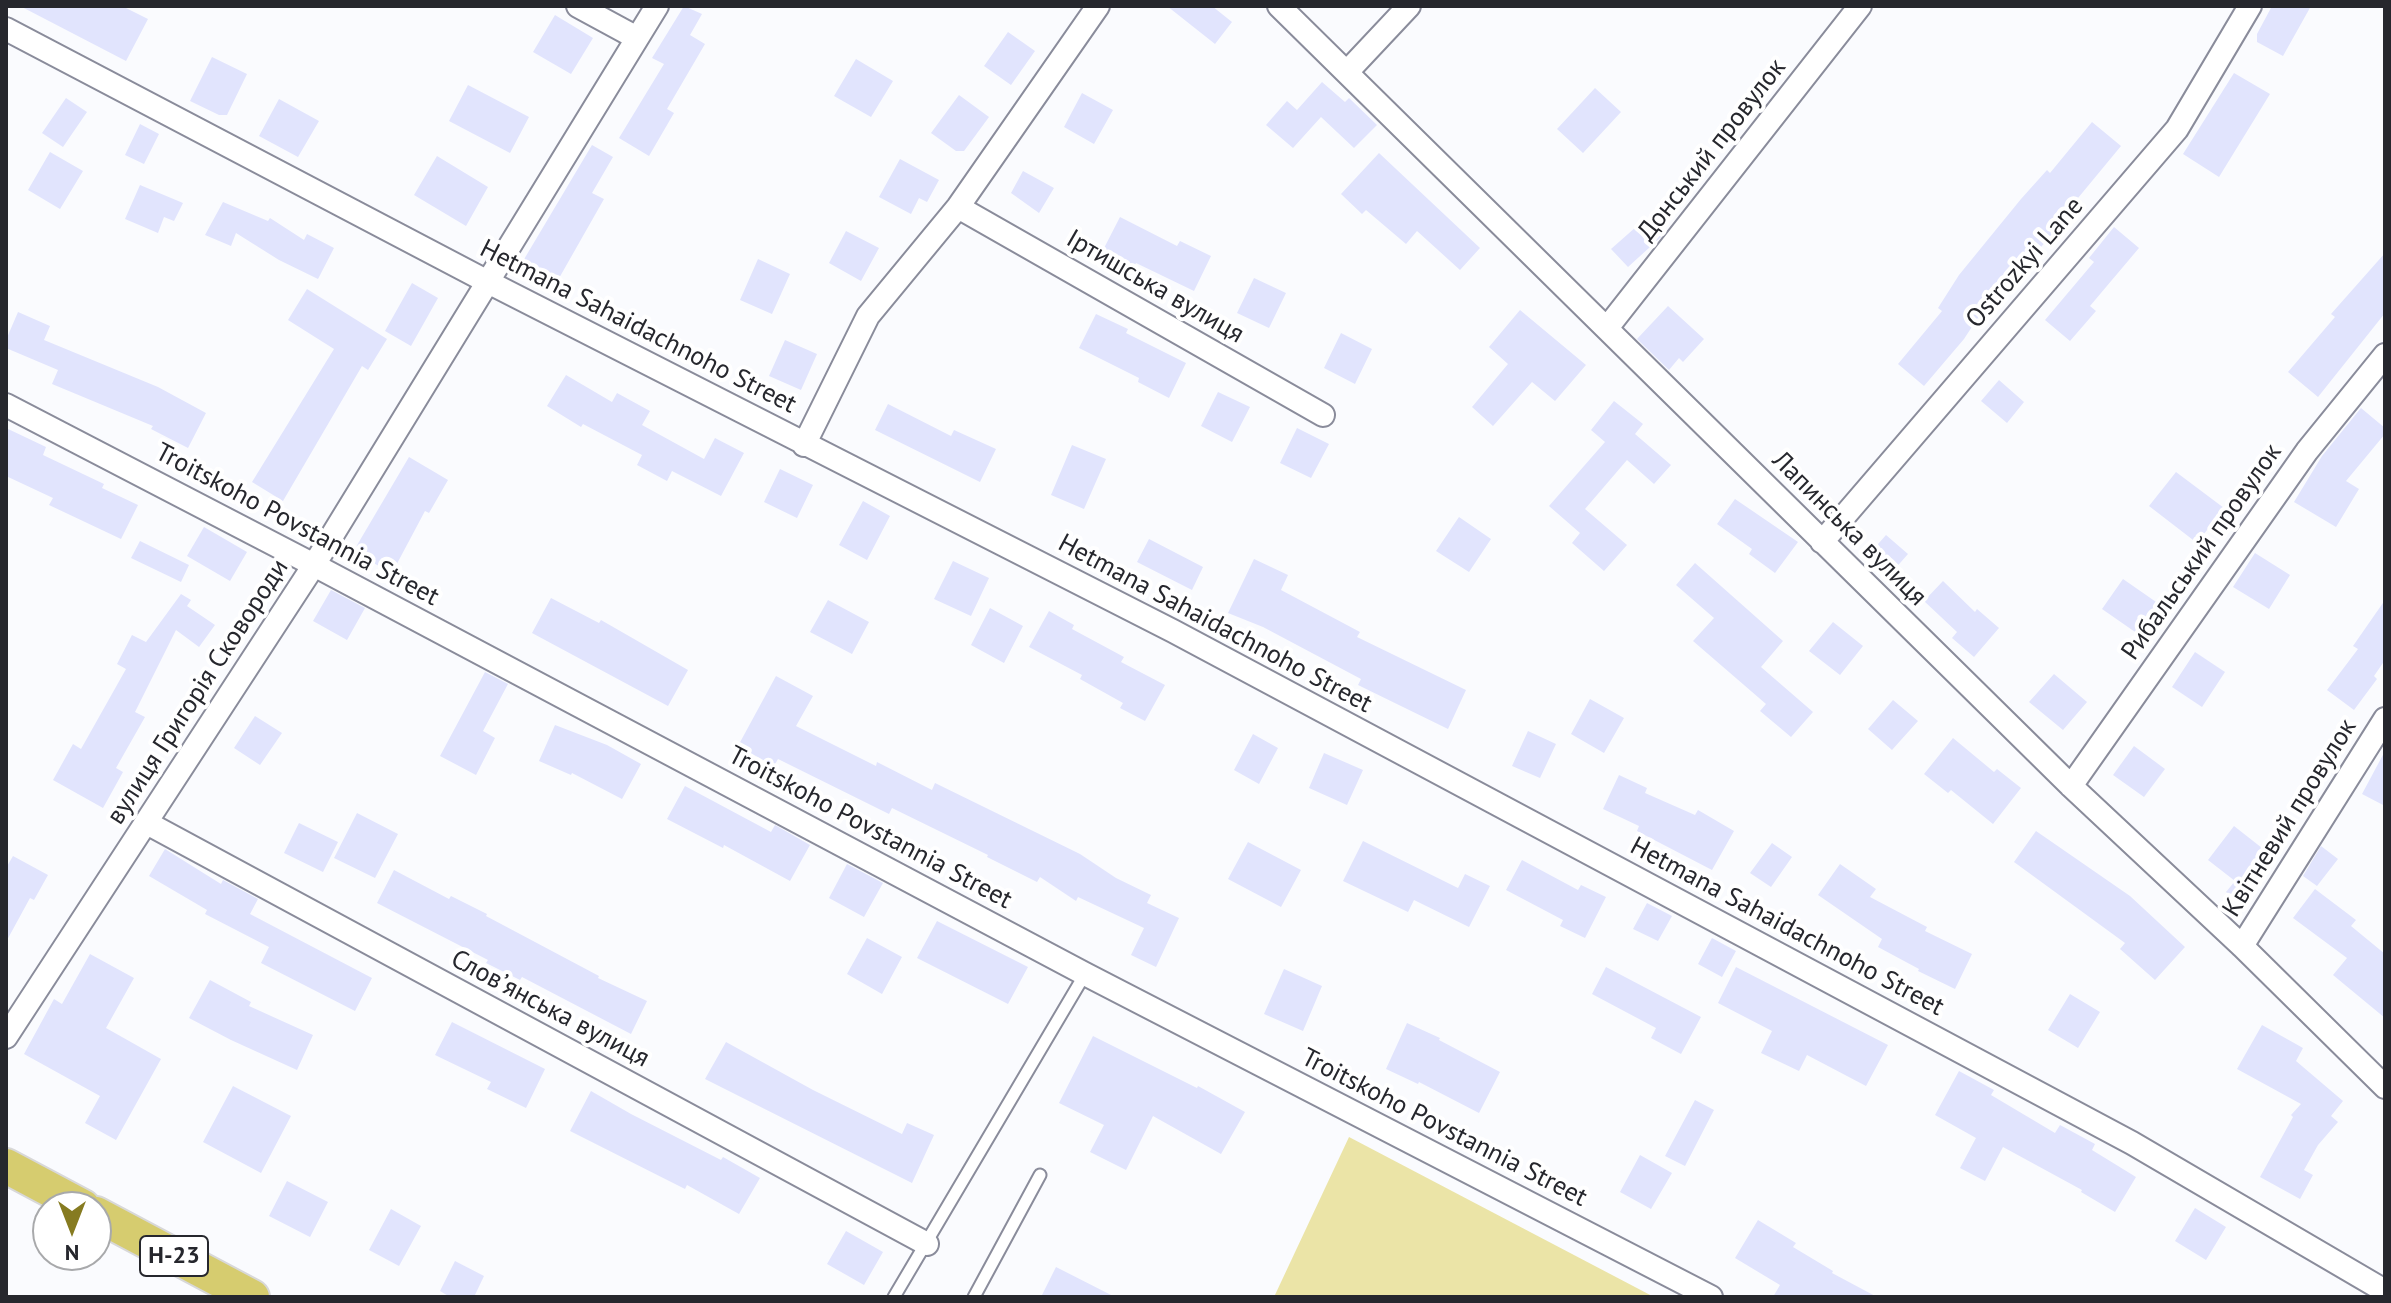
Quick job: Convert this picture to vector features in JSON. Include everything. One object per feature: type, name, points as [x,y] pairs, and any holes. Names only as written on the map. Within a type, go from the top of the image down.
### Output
[{"type":"main road","points":[[6,1166],[53,1191]]},
{"type":"main road","name":"Н-23","points":[[112,1223],[252,1297]]},
{"type":"street","points":[[578,6],[637,38]]},
{"type":"street","name":"вулиця Григорія Сковороди","points":[[6,1037],[314,565],[657,6]]},
{"type":"street","points":[[804,445],[868,316],[958,207],[1098,6]]},
{"type":"street","name":"Лапинська вулиця","points":[[1279,6],[2071,786],[2383,1079]]},
{"type":"street","points":[[1347,72],[1409,6]]},
{"type":"street","name":"Донський провулок","points":[[1607,328],[1860,6]]},
{"type":"street","name":"Ostrozkyi Lane","points":[[1822,542],[2177,129],[2250,6]]},
{"type":"street","name":"Hetmana Sahaidachnoho Street","points":[[6,29],[486,281],[1173,631],[2076,1113],[2385,1291]]},
{"type":"street","name":"Іртишська вулиця","points":[[958,207],[1323,415]]},
{"type":"street","name":"Рибальський провулок","points":[[2071,786],[2307,451],[2385,355]]},
{"type":"street","name":"Troitskoho Povstannia Street","points":[[6,405],[1085,974],[1711,1297]]},
{"type":"street","name":"Квітневий провулок","points":[[2242,946],[2385,719]]},
{"type":"street","name":"Словʼянська вулиця","points":[[147,823],[927,1244]]},
{"type":"lane","points":[[894,1297],[1085,974]]},
{"type":"lane","points":[[974,1297],[1040,1175]]},
{"type":"shaded area","points":[[1349,1137],[1654,1297],[1274,1297]]},
{"type":"building","points":[[20,6],[122,6],[148,19],[126,61]]},
{"type":"building","points":[[684,6],[702,14],[690,35],[705,44],[667,109],[674,113],[649,156],[619,138],[664,64],[652,58]]},
{"type":"building","points":[[1167,6],[1212,6],[1232,22],[1215,44]]},
{"type":"building","points":[[2272,6],[2311,6],[2283,56],[2257,42],[2257,34]]},
{"type":"building","points":[[555,15],[593,38],[571,74],[533,52]]},
{"type":"building","points":[[1008,32],[1035,51],[1011,85],[984,66]]},
{"type":"building","points":[[212,57],[247,74],[227,115],[219,115],[190,101]]},
{"type":"building","points":[[856,59],[893,81],[871,117],[834,96]]},
{"type":"building","points":[[2234,73],[2270,94],[2219,177],[2183,154]]},
{"type":"building","points":[[1322,82],[1345,102],[1349,98],[1377,125],[1354,148],[1321,117],[1293,148],[1266,125],[1287,101],[1297,110]]},
{"type":"building","points":[[468,85],[529,117],[510,153],[449,121]]},
{"type":"building","points":[[1595,88],[1621,112],[1583,153],[1557,129]]},
{"type":"building","points":[[1082,93],[1113,110],[1094,144],[1064,127]]},
{"type":"building","points":[[959,95],[989,117],[964,151],[956,151],[931,133]]},
{"type":"building","points":[[66,98],[87,112],[63,147],[42,133]]},
{"type":"building","points":[[279,99],[319,121],[298,157],[259,136]]},
{"type":"building","points":[[2092,122],[2121,146],[2078,198],[2081,200],[2008,286],[2002,281],[1964,339],[1924,386],[1898,364],[1942,311],[1938,308],[1959,275],[2021,199],[2047,170],[2050,173]]},
{"type":"building","points":[[140,124],[159,134],[144,164],[125,155]]},
{"type":"building","points":[[592,145],[613,157],[592,193],[604,199],[558,280],[523,261]]},
{"type":"building","points":[[50,152],[83,171],[60,209],[28,190]]},
{"type":"building","points":[[1379,153],[1480,248],[1460,270],[1417,231],[1406,244],[1366,210],[1362,214],[1341,194]]},
{"type":"building","points":[[437,156],[488,187],[466,226],[414,195]]},
{"type":"building","points":[[900,159],[939,180],[927,202],[919,198],[911,214],[879,197]]},
{"type":"building","points":[[1023,171],[1054,188],[1039,213],[1011,193]]},
{"type":"building","points":[[140,185],[183,203],[174,221],[164,217],[158,233],[125,219]]},
{"type":"building","points":[[223,202],[268,221],[270,218],[304,240],[307,234],[334,248],[318,279],[279,260],[236,233],[231,246],[205,235]]},
{"type":"building","points":[[1120,217],[1177,246],[1180,241],[1211,256],[1194,291],[1136,263],[1134,267],[1102,252]]},
{"type":"building","points":[[1645,219],[1661,237],[1628,267],[1611,249]]},
{"type":"building","points":[[2114,227],[2139,248],[2090,306],[2096,311],[2070,341],[2045,320],[2094,262],[2089,258]]},
{"type":"building","points":[[846,231],[879,248],[861,281],[829,263]]},
{"type":"building","points":[[2385,253],[2385,313],[2318,397],[2288,372],[2335,317],[2331,314]]},
{"type":"building","points":[[758,259],[790,274],[772,314],[740,300]]},
{"type":"building","points":[[1254,278],[1286,293],[1269,328],[1237,313]]},
{"type":"building","points":[[412,283],[438,298],[411,346],[385,331]]},
{"type":"building","points":[[307,289],[387,339],[368,370],[362,366],[283,501],[252,482],[334,349],[288,320]]},
{"type":"building","points":[[1668,306],[1704,339],[1683,362],[1679,358],[1669,370],[1637,339]]},
{"type":"building","points":[[1520,310],[1586,365],[1555,401],[1532,382],[1493,426],[1472,407],[1508,364],[1489,347]]},
{"type":"building","points":[[18,312],[50,326],[44,340],[158,387],[206,413],[188,448],[151,429],[153,426],[52,384],[58,370],[6,348],[6,340]]},
{"type":"building","points":[[1096,314],[1186,363],[1169,398],[1138,382],[1139,378],[1079,348]]},
{"type":"building","points":[[1341,333],[1372,349],[1355,384],[1324,368]]},
{"type":"building","points":[[785,340],[817,354],[801,390],[769,376]]},
{"type":"building","points":[[566,375],[612,402],[617,393],[650,411],[642,425],[704,459],[715,438],[744,453],[721,496],[672,471],[667,481],[637,465],[642,455],[583,424],[581,427],[547,406]]},
{"type":"building","points":[[1999,380],[2024,402],[2007,423],[1981,401]]},
{"type":"building","points":[[1218,392],[1250,407],[1232,442],[1201,426]]},
{"type":"building","points":[[1614,401],[1643,424],[1635,434],[1671,465],[1654,484],[1627,460],[1585,509],[1627,545],[1604,571],[1572,543],[1580,533],[1549,506],[1605,442],[1591,430]]},
{"type":"building","points":[[888,404],[951,436],[954,430],[996,449],[980,482],[875,430]]},
{"type":"building","points":[[2361,408],[2385,428],[2385,434],[2346,481],[2359,489],[2336,527],[2294,502],[2322,456]]},
{"type":"building","points":[[6,428],[46,447],[43,455],[104,484],[102,488],[138,505],[121,539],[49,505],[53,498],[6,476]]},
{"type":"building","points":[[1297,428],[1329,444],[1311,478],[1280,463]]},
{"type":"building","points":[[1072,445],[1106,459],[1084,509],[1051,495]]},
{"type":"building","points":[[409,457],[448,480],[429,513],[425,511],[392,573],[353,552]]},
{"type":"building","points":[[780,469],[813,485],[797,518],[764,502]]},
{"type":"building","points":[[2176,472],[2224,508],[2197,543],[2149,506]]},
{"type":"building","points":[[1735,499],[1798,542],[1775,573],[1749,554],[1752,549],[1717,524]]},
{"type":"building","points":[[863,501],[890,516],[867,560],[839,545]]},
{"type":"building","points":[[1459,517],[1491,539],[1469,572],[1436,551]]},
{"type":"building","points":[[204,527],[247,552],[230,581],[187,556]]},
{"type":"building","points":[[1886,535],[1908,554],[1893,571],[1871,552]]},
{"type":"building","points":[[1149,539],[1203,567],[1192,590],[1137,562]]},
{"type":"building","points":[[140,541],[189,565],[181,582],[131,558]]},
{"type":"building","points":[[2255,553],[2290,575],[2269,609],[2233,587]]},
{"type":"building","points":[[1254,559],[1288,575],[1281,590],[1360,632],[1357,637],[1466,690],[1448,729],[1358,685],[1361,679],[1263,627],[1228,613]]},
{"type":"building","points":[[953,561],[989,578],[971,616],[934,599]]},
{"type":"building","points":[[1695,563],[1783,641],[1761,667],[1813,712],[1791,737],[1760,711],[1766,704],[1693,641],[1714,618],[1676,585]]},
{"type":"building","points":[[2123,579],[2159,604],[2138,634],[2102,609]]},
{"type":"building","points":[[1943,581],[1975,612],[1977,609],[1999,628],[1974,657],[1952,638],[1957,632],[1924,601]]},
{"type":"building","points":[[331,590],[365,608],[347,640],[313,621]]},
{"type":"building","points":[[181,594],[191,600],[187,606],[215,625],[199,647],[176,630],[135,712],[145,717],[116,768],[123,772],[103,808],[53,780],[73,744],[81,749],[126,669],[117,664],[132,635],[146,642]]},
{"type":"building","points":[[551,598],[599,623],[601,620],[688,670],[668,706],[532,633]]},
{"type":"building","points":[[828,600],[869,622],[852,654],[810,632]]},
{"type":"building","points":[[2385,600],[2385,660],[2374,676],[2377,679],[2354,710],[2327,690],[2358,649],[2353,646]]},
{"type":"building","points":[[990,608],[1023,626],[1004,663],[971,645]]},
{"type":"building","points":[[1049,611],[1074,625],[1072,629],[1124,657],[1121,662],[1165,685],[1145,721],[1120,708],[1123,703],[1080,679],[1082,675],[1029,647]]},
{"type":"building","points":[[1833,622],[1863,646],[1840,675],[1809,651]]},
{"type":"building","points":[[2195,652],[2225,672],[2202,707],[2172,687]]},
{"type":"building","points":[[485,672],[508,684],[483,731],[495,738],[476,775],[440,756]]},
{"type":"building","points":[[2054,674],[2087,702],[2063,730],[2029,702]]},
{"type":"building","points":[[776,676],[813,696],[796,726],[932,790],[935,783],[1080,854],[1116,878],[1151,895],[1147,903],[1179,918],[1156,967],[1131,955],[1144,928],[1078,897],[1076,901],[1040,877],[1037,882],[892,808],[889,814],[778,759],[774,766],[738,746]]},
{"type":"building","points":[[1590,699],[1624,718],[1604,753],[1571,734]]},
{"type":"building","points":[[1893,700],[1918,721],[1892,750],[1868,729]]},
{"type":"building","points":[[255,716],[282,733],[260,765],[234,748]]},
{"type":"building","points":[[555,725],[607,745],[641,764],[622,799],[572,773],[539,761]]},
{"type":"building","points":[[1528,731],[1556,744],[1540,778],[1512,766]]},
{"type":"building","points":[[1253,734],[1278,748],[1259,784],[1234,770]]},
{"type":"building","points":[[1953,738],[1994,772],[1997,769],[2021,788],[1993,824],[1951,790],[1948,793],[1924,774]]},
{"type":"building","points":[[2134,746],[2165,769],[2144,797],[2113,775]]},
{"type":"building","points":[[2385,751],[2385,806],[2362,794]]},
{"type":"building","points":[[1324,753],[1363,770],[1347,805],[1309,788]]},
{"type":"building","points":[[1619,775],[1647,788],[1645,793],[1695,815],[1698,810],[1734,831],[1712,870],[1637,831],[1639,826],[1603,809]]},
{"type":"building","points":[[685,786],[771,832],[775,825],[810,845],[790,881],[724,845],[723,848],[667,819]]},
{"type":"building","points":[[357,813],[398,834],[375,878],[334,858]]},
{"type":"building","points":[[299,823],[338,842],[323,872],[284,853]]},
{"type":"building","points":[[2234,826],[2276,859],[2241,904],[2226,892],[2235,881],[2208,860]]},
{"type":"building","points":[[2036,831],[2130,896],[2185,947],[2155,980],[2120,949],[2125,943],[2014,862]]},
{"type":"building","points":[[1363,841],[1458,888],[1465,874],[1490,886],[1469,927],[1414,900],[1408,912],[1343,881]]},
{"type":"building","points":[[1248,842],[1301,870],[1281,907],[1228,879]]},
{"type":"building","points":[[1772,843],[1792,857],[1771,887],[1750,873]]},
{"type":"building","points":[[2321,846],[2338,859],[2317,886],[2303,876]]},
{"type":"building","points":[[165,849],[221,884],[223,880],[258,899],[250,914],[372,978],[355,1011],[261,963],[269,947],[205,914],[207,910],[149,876]]},
{"type":"building","points":[[13,856],[48,875],[34,900],[30,898],[6,942],[6,868]]},
{"type":"building","points":[[1522,860],[1578,890],[1581,885],[1606,897],[1585,938],[1560,926],[1563,920],[1506,890]]},
{"type":"building","points":[[847,864],[883,883],[864,917],[829,898]]},
{"type":"building","points":[[1840,864],[1876,889],[1870,897],[1927,927],[1925,931],[1972,954],[1955,989],[1878,947],[1882,939],[1818,895]]},
{"type":"building","points":[[394,870],[449,899],[451,896],[487,914],[598,978],[647,1001],[631,1034],[522,977],[520,980],[486,963],[488,960],[377,903]]},
{"type":"building","points":[[2315,889],[2356,920],[2351,926],[2385,954],[2385,1018],[2333,975],[2347,958],[2293,918]]},
{"type":"building","points":[[1647,903],[1672,916],[1658,941],[1633,929]]},
{"type":"building","points":[[937,921],[1028,967],[1008,1004],[917,958]]},
{"type":"building","points":[[867,938],[902,957],[882,994],[847,974]]},
{"type":"building","points":[[1712,938],[1736,951],[1722,977],[1698,964]]},
{"type":"building","points":[[90,954],[134,978],[106,1028],[161,1059],[116,1140],[85,1123],[100,1096],[24,1054],[54,999],[62,1004]]},
{"type":"building","points":[[1606,967],[1701,1017],[1681,1054],[1651,1038],[1656,1028],[1592,994]]},
{"type":"building","points":[[1736,967],[1888,1045],[1866,1086],[1807,1055],[1799,1071],[1761,1053],[1772,1031],[1718,1003]]},
{"type":"building","points":[[1284,969],[1322,986],[1303,1031],[1264,1014]]},
{"type":"building","points":[[210,980],[251,1002],[249,1006],[313,1035],[297,1070],[189,1018]]},
{"type":"building","points":[[2070,994],[2100,1012],[2078,1048],[2048,1030]]},
{"type":"building","points":[[452,1022],[545,1069],[526,1108],[487,1089],[491,1082],[435,1055]]},
{"type":"building","points":[[1407,1023],[1500,1072],[1479,1113],[1386,1069]]},
{"type":"building","points":[[2262,1025],[2303,1048],[2296,1061],[2343,1101],[2331,1116],[2338,1122],[2318,1145],[2304,1170],[2313,1175],[2300,1199],[2260,1177],[2293,1117],[2291,1115],[2301,1104],[2237,1069]]},
{"type":"building","points":[[1093,1036],[1245,1112],[1221,1154],[1153,1116],[1126,1170],[1090,1152],[1104,1125],[1059,1103]]},
{"type":"building","points":[[726,1042],[902,1134],[907,1123],[934,1135],[912,1183],[705,1079]]},
{"type":"building","points":[[1959,1071],[1994,1090],[1991,1095],[2055,1133],[2060,1125],[2095,1144],[2092,1150],[2136,1177],[2115,1212],[2082,1190],[2003,1147],[1985,1181],[1960,1168],[1976,1138],[1935,1115]]},
{"type":"building","points":[[233,1086],[291,1116],[261,1173],[203,1142]]},
{"type":"building","points":[[591,1091],[760,1178],[739,1214],[687,1185],[685,1189],[570,1131]]},
{"type":"building","points":[[1695,1100],[1714,1110],[1685,1166],[1665,1156]]},
{"type":"building","points":[[1640,1155],[1672,1173],[1651,1209],[1620,1192]]},
{"type":"building","points":[[287,1181],[328,1202],[310,1237],[269,1216]]},
{"type":"building","points":[[2195,1208],[2226,1227],[2206,1260],[2175,1241]]},
{"type":"building","points":[[391,1209],[421,1226],[399,1266],[369,1250]]},
{"type":"building","points":[[1758,1220],[1796,1243],[1793,1247],[1832,1273],[1877,1297],[1773,1297],[1780,1285],[1735,1258]]},
{"type":"building","points":[[846,1231],[883,1252],[864,1285],[827,1264]]},
{"type":"building","points":[[455,1261],[484,1276],[474,1297],[450,1297],[440,1291]]},
{"type":"building","points":[[1056,1267],[1115,1297],[1041,1297]]}]
